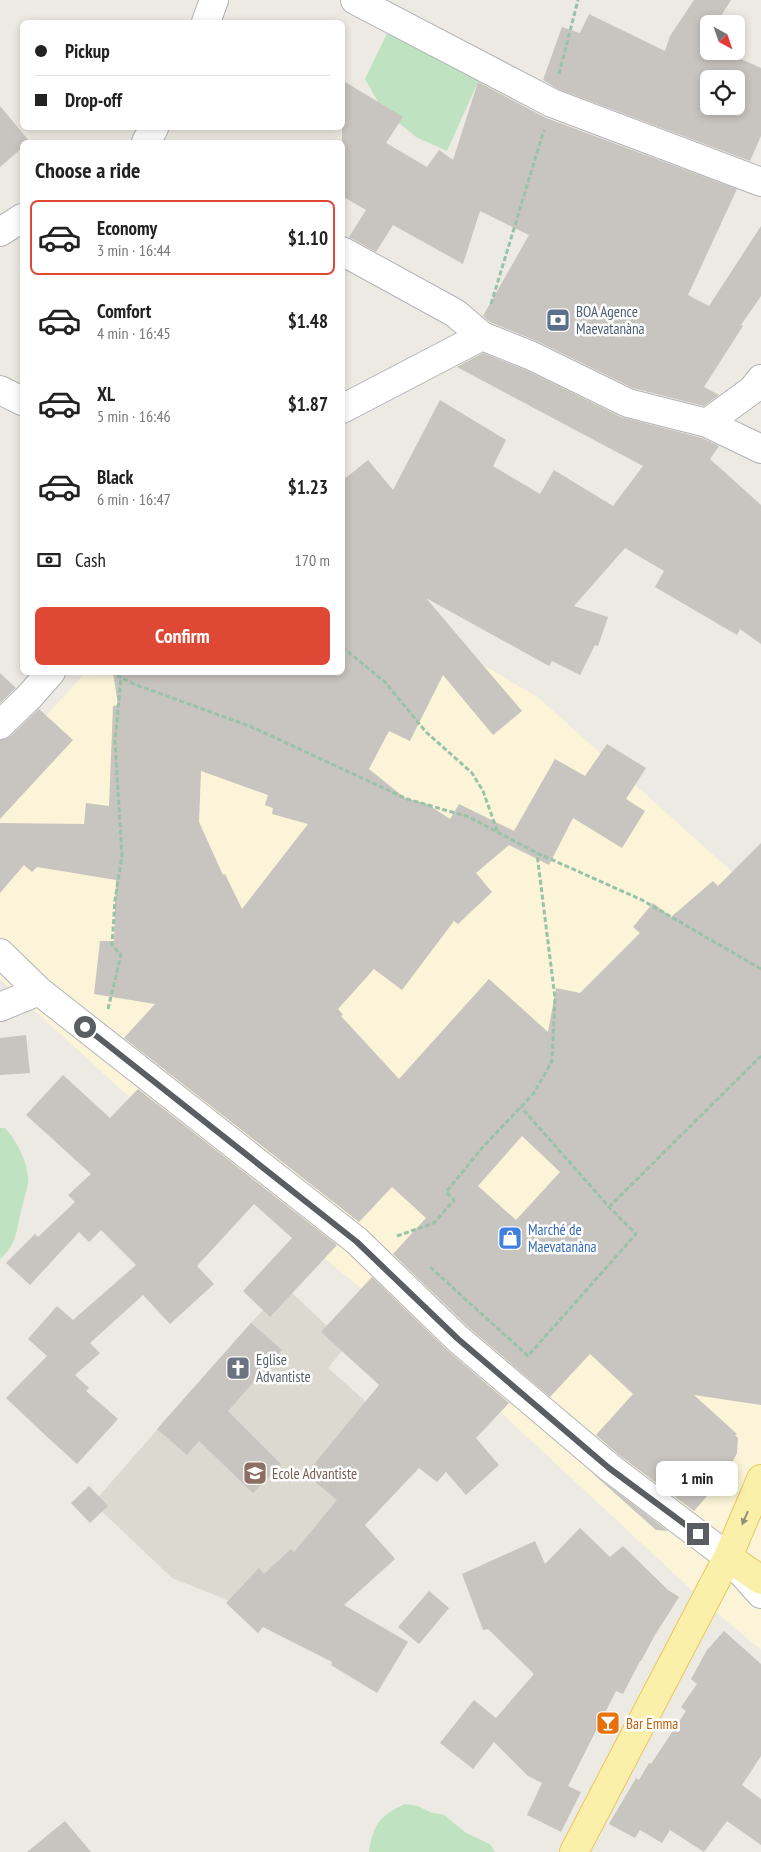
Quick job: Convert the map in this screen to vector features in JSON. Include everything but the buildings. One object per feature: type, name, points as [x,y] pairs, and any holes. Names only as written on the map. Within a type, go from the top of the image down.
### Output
[{"type":"main road","points":[[574,1852],[728,1557],[761,1479]]},
{"type":"main road","points":[[728,1557],[761,1580]]},
{"type":"street","points":[[207,20],[214,0]]},
{"type":"street","points":[[355,0],[552,103],[761,182]]},
{"type":"street","points":[[0,232],[20,219]]},
{"type":"street","points":[[345,252],[454,313],[482,336],[532,356],[628,403],[707,423],[761,449]]},
{"type":"street","points":[[345,407],[482,336]]},
{"type":"street","points":[[707,423],[752,390],[761,379]]},
{"type":"street","points":[[0,390],[20,400]]},
{"type":"street","points":[[0,725],[30,697],[48,675]]},
{"type":"street","points":[[0,953],[39,991],[357,1242],[458,1339],[609,1468],[728,1557],[761,1594]]},
{"type":"street","points":[[0,1006],[39,991]]},
{"type":"path","points":[[482,336],[552,103],[578,0]]},
{"type":"path","points":[[345,649],[385,682],[426,732],[472,773],[483,791],[498,833]]},
{"type":"path","points":[[116,675],[252,727],[407,799],[469,818],[537,853],[642,900],[761,969]]},
{"type":"path","points":[[107,1014],[121,955],[112,945],[115,900],[122,856],[115,742],[121,678]]},
{"type":"path","points":[[357,1242],[398,1236],[434,1223],[454,1200],[446,1192],[482,1148],[534,1092],[552,1060],[555,998],[537,853]]},
{"type":"path","points":[[609,1208],[761,1056]]},
{"type":"path","points":[[425,1262],[528,1356],[636,1234],[609,1208],[521,1107]]},
{"type":"path","points":[[398,1236],[404,1243]]},
{"type":"shaded area","points":[[345,583],[539,698],[752,890],[761,902],[761,1650],[710,1607],[411,1329],[151,1117],[0,979],[0,766],[83,675],[345,675]]},
{"type":"shaded area","name":"Ecole Advantiste","points":[[286,1287],[347,1345],[328,1368],[414,1444],[250,1609],[172,1578],[93,1503],[248,1326]]},
{"type":"green space","points":[[392,23],[482,73],[447,151],[416,137],[382,109],[365,79]]},
{"type":"green space","points":[[0,1128],[5,1128],[18,1146],[25,1161],[28,1184],[13,1243],[0,1259]]},
{"type":"green space","points":[[405,1804],[418,1806],[430,1812],[444,1815],[466,1833],[490,1844],[495,1852],[369,1852],[373,1835],[379,1822],[389,1812]]},
{"type":"place","name":"BOA Agence Maevatanàna","points":[[558,320]]},
{"type":"place","name":"Marché de Maevatanàna","points":[[510,1238]]},
{"type":"place","name":"Eglise Advantiste","points":[[238,1368]]},
{"type":"place","name":"Ecole Advantiste","points":[[255,1473]]},
{"type":"place","name":"Bar Emma","points":[[608,1723]]},
{"type":"route","points":[[85,1027],[357,1242],[458,1339],[609,1468],[698,1534]]}]
